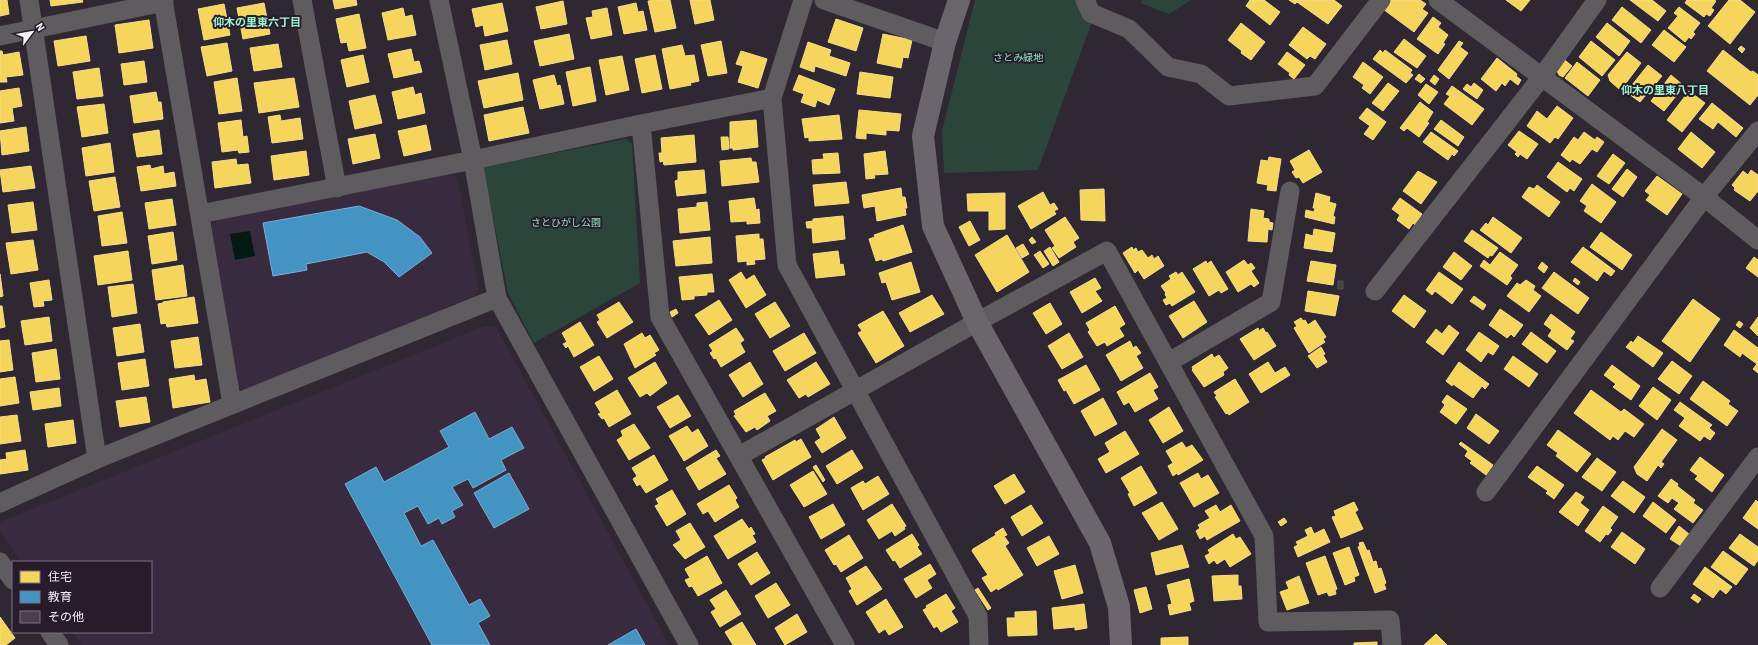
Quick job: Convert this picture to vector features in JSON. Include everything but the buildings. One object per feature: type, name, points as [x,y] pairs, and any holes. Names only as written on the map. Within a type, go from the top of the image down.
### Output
[{"type":"street","points":[[29,0],[97,459]]},
{"type":"street","points":[[302,0],[338,188]]},
{"type":"street","points":[[439,0],[473,160],[497,298],[689,645]]},
{"type":"street","points":[[803,0],[772,98],[787,265],[978,616],[979,645]]},
{"type":"street","points":[[824,0],[945,42]]},
{"type":"street","points":[[959,0],[945,42],[923,136],[933,226],[977,322],[1100,543],[1119,607],[1121,645]]},
{"type":"street","points":[[1085,0],[1092,13],[1129,29],[1168,67],[1201,74],[1229,96],[1316,86],[1381,0]]},
{"type":"street","points":[[1438,0],[1541,78],[1704,197],[1758,240]]},
{"type":"street","points":[[1375,291],[1541,78],[1597,0]]},
{"type":"street","points":[[0,36],[163,1],[232,404]]},
{"type":"street","points":[[200,214],[338,188],[640,124],[772,98]]},
{"type":"street","points":[[640,124],[660,317],[845,645]]},
{"type":"street","points":[[1486,492],[1704,197],[1758,131]]},
{"type":"street","points":[[1169,362],[1271,302],[1290,191]]},
{"type":"street","points":[[739,456],[856,392],[977,322],[1108,251],[1264,536],[1268,622],[1390,620],[1392,645]]},
{"type":"street","points":[[0,503],[97,459],[497,298]]},
{"type":"street","points":[[1660,588],[1758,456]]},
{"type":"street","points":[[0,562],[12,579]]},
{"type":"street","points":[[51,633],[59,645]]},
{"type":"shaded area","points":[[448,174],[457,178],[479,289],[475,296],[246,391],[236,386],[210,229],[216,220]]},
{"type":"shaded area","points":[[250,231],[255,256],[235,260],[230,234]]},
{"type":"shaded area","points":[[485,326],[496,327],[669,645],[82,645],[73,633],[152,633],[152,561],[21,561],[0,532],[0,522]]},
{"type":"green space","name":"さとみ緑地","points":[[975,0],[1078,0],[1092,21],[1038,170],[944,173],[942,131]]},
{"type":"green space","points":[[1142,0],[1191,0],[1169,14],[1141,3]]},
{"type":"green space","name":"さとひがし公園","points":[[626,139],[632,144],[640,283],[534,343],[508,293],[483,167]]},
{"type":"district","name":"仰木の里東六丁目","points":[[257,22]]},
{"type":"district","name":"仰木の里東八丁目","points":[[1665,90]]}]
